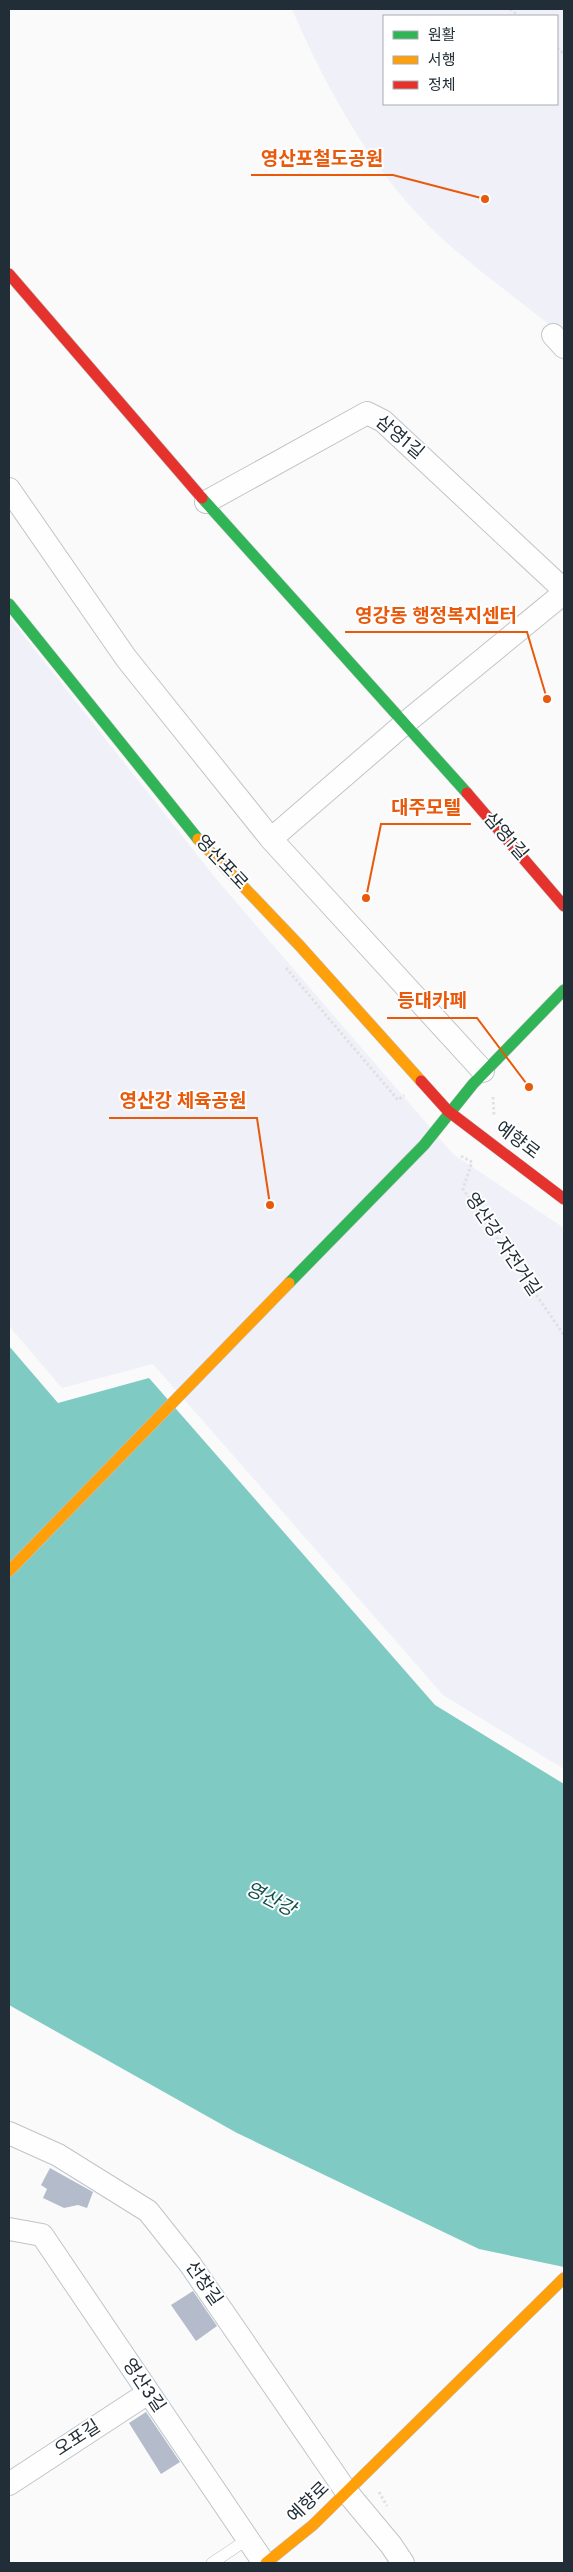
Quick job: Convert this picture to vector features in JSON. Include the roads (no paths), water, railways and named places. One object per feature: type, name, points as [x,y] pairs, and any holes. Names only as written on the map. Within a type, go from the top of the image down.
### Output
[{"type":"street","name":"삼영1길","points":[[9,274],[206,502],[564,906]]},
{"type":"street","name":"삼영1길","points":[[206,502],[367,413],[383,421],[564,592],[404,724],[271,839]]},
{"type":"street","points":[[9,489],[126,658],[271,839],[483,1071]]},
{"type":"street","name":"영산포로","points":[[9,604],[14,615],[202,844],[299,945],[448,1111]]},
{"type":"street","points":[[9,1572],[424,1145],[448,1111],[483,1071],[564,990]]},
{"type":"street","name":"예향로","points":[[448,1111],[564,1199]]},
{"type":"street","name":"선창길","points":[[9,2133],[58,2155],[148,2211],[190,2264],[339,2498],[391,2545],[403,2563]]},
{"type":"street","name":"영산3길","points":[[9,2229],[42,2235],[265,2563]]},
{"type":"street","name":"예향로","points":[[265,2563],[305,2531],[564,2278]]},
{"type":"street","name":"오포길","points":[[9,2484],[148,2393]]},
{"type":"lane","points":[[212,2563],[248,2539]]},
{"type":"water","name":"영산강","points":[[9,1346],[58,1403],[149,1378],[435,1705],[564,1784],[564,2267],[479,2249],[237,2133],[9,2005]]},
{"type":"place","name":"영산포철도공원","points":[[485,199]]},
{"type":"place","name":"영강동 행정복지센터","points":[[547,699]]},
{"type":"place","name":"대주모텔","points":[[366,898]]},
{"type":"place","name":"등대카페","points":[[529,1087]]},
{"type":"place","name":"영산강 체육공원","points":[[270,1205]]}]
